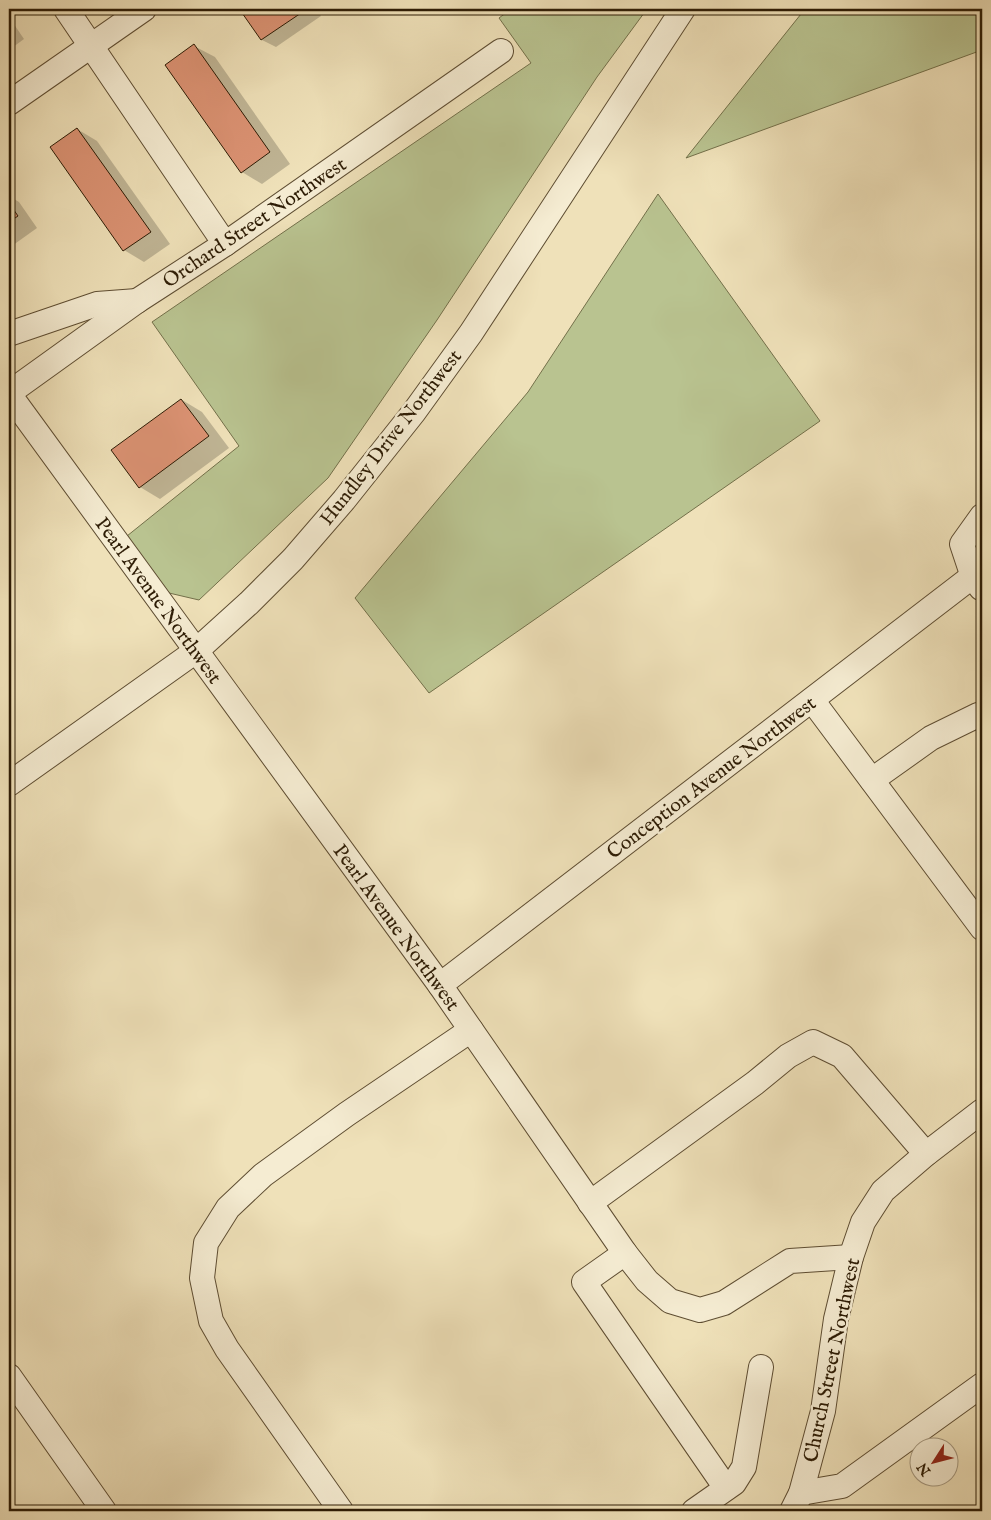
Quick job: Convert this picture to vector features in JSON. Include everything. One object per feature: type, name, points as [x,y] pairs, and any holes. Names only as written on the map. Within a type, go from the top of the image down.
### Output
[{"type":"street","points":[[66,9],[224,244]]},
{"type":"street","points":[[9,103],[144,9]]},
{"type":"street","name":"Hundley Drive Northwest","points":[[9,784],[196,651],[249,603],[292,559],[344,500],[414,412],[471,333],[683,9]]},
{"type":"street","name":"Orchard Street Northwest","points":[[9,394],[137,301],[224,244],[501,51]]},
{"type":"street","points":[[9,334],[97,304],[137,301]]},
{"type":"street","name":"Pearl Avenue Northwest","points":[[9,394],[440,985],[590,1203],[647,1281],[670,1301],[700,1310],[724,1303],[790,1261],[851,1257]]},
{"type":"street","points":[[979,578],[962,544],[982,516]]},
{"type":"street","name":"Conception Avenue Northwest","points":[[440,985],[812,700],[979,578]]},
{"type":"street","points":[[812,700],[982,928]]},
{"type":"street","points":[[872,780],[931,738],[978,715],[982,719]]},
{"type":"street","points":[[341,1511],[227,1349],[211,1321],[202,1278],[206,1243],[228,1208],[263,1175],[347,1114],[471,1030]]},
{"type":"street","points":[[590,1203],[788,1056],[813,1042],[842,1056],[926,1154]]},
{"type":"street","name":"Church Street Northwest","points":[[797,1502],[823,1411],[836,1319],[851,1257],[863,1222],[883,1191],[926,1154],[982,1111]]},
{"type":"street","points":[[625,1253],[584,1282],[726,1488]]},
{"type":"street","points":[[694,1511],[734,1483],[744,1467],[760,1367]]},
{"type":"street","points":[[9,1376],[104,1511]]},
{"type":"street","points":[[797,1502],[842,1486],[982,1385]]},
{"type":"green space","points":[[511,9],[647,9],[597,77],[437,320],[328,478],[199,600],[169,593],[127,536],[239,446],[152,322],[531,63],[499,18]]},
{"type":"green space","points":[[805,9],[982,9],[982,50],[686,158]]},
{"type":"green space","points":[[658,194],[820,421],[429,693],[355,598],[528,392]]},
{"type":"building","points":[[307,9],[261,40],[240,10]]},
{"type":"building","points":[[194,44],[270,152],[241,173],[165,65]]},
{"type":"building","points":[[77,128],[151,232],[123,251],[50,147]]},
{"type":"building","points":[[9,203],[18,216],[9,222]]},
{"type":"building","points":[[181,399],[209,436],[139,488],[111,450]]}]
